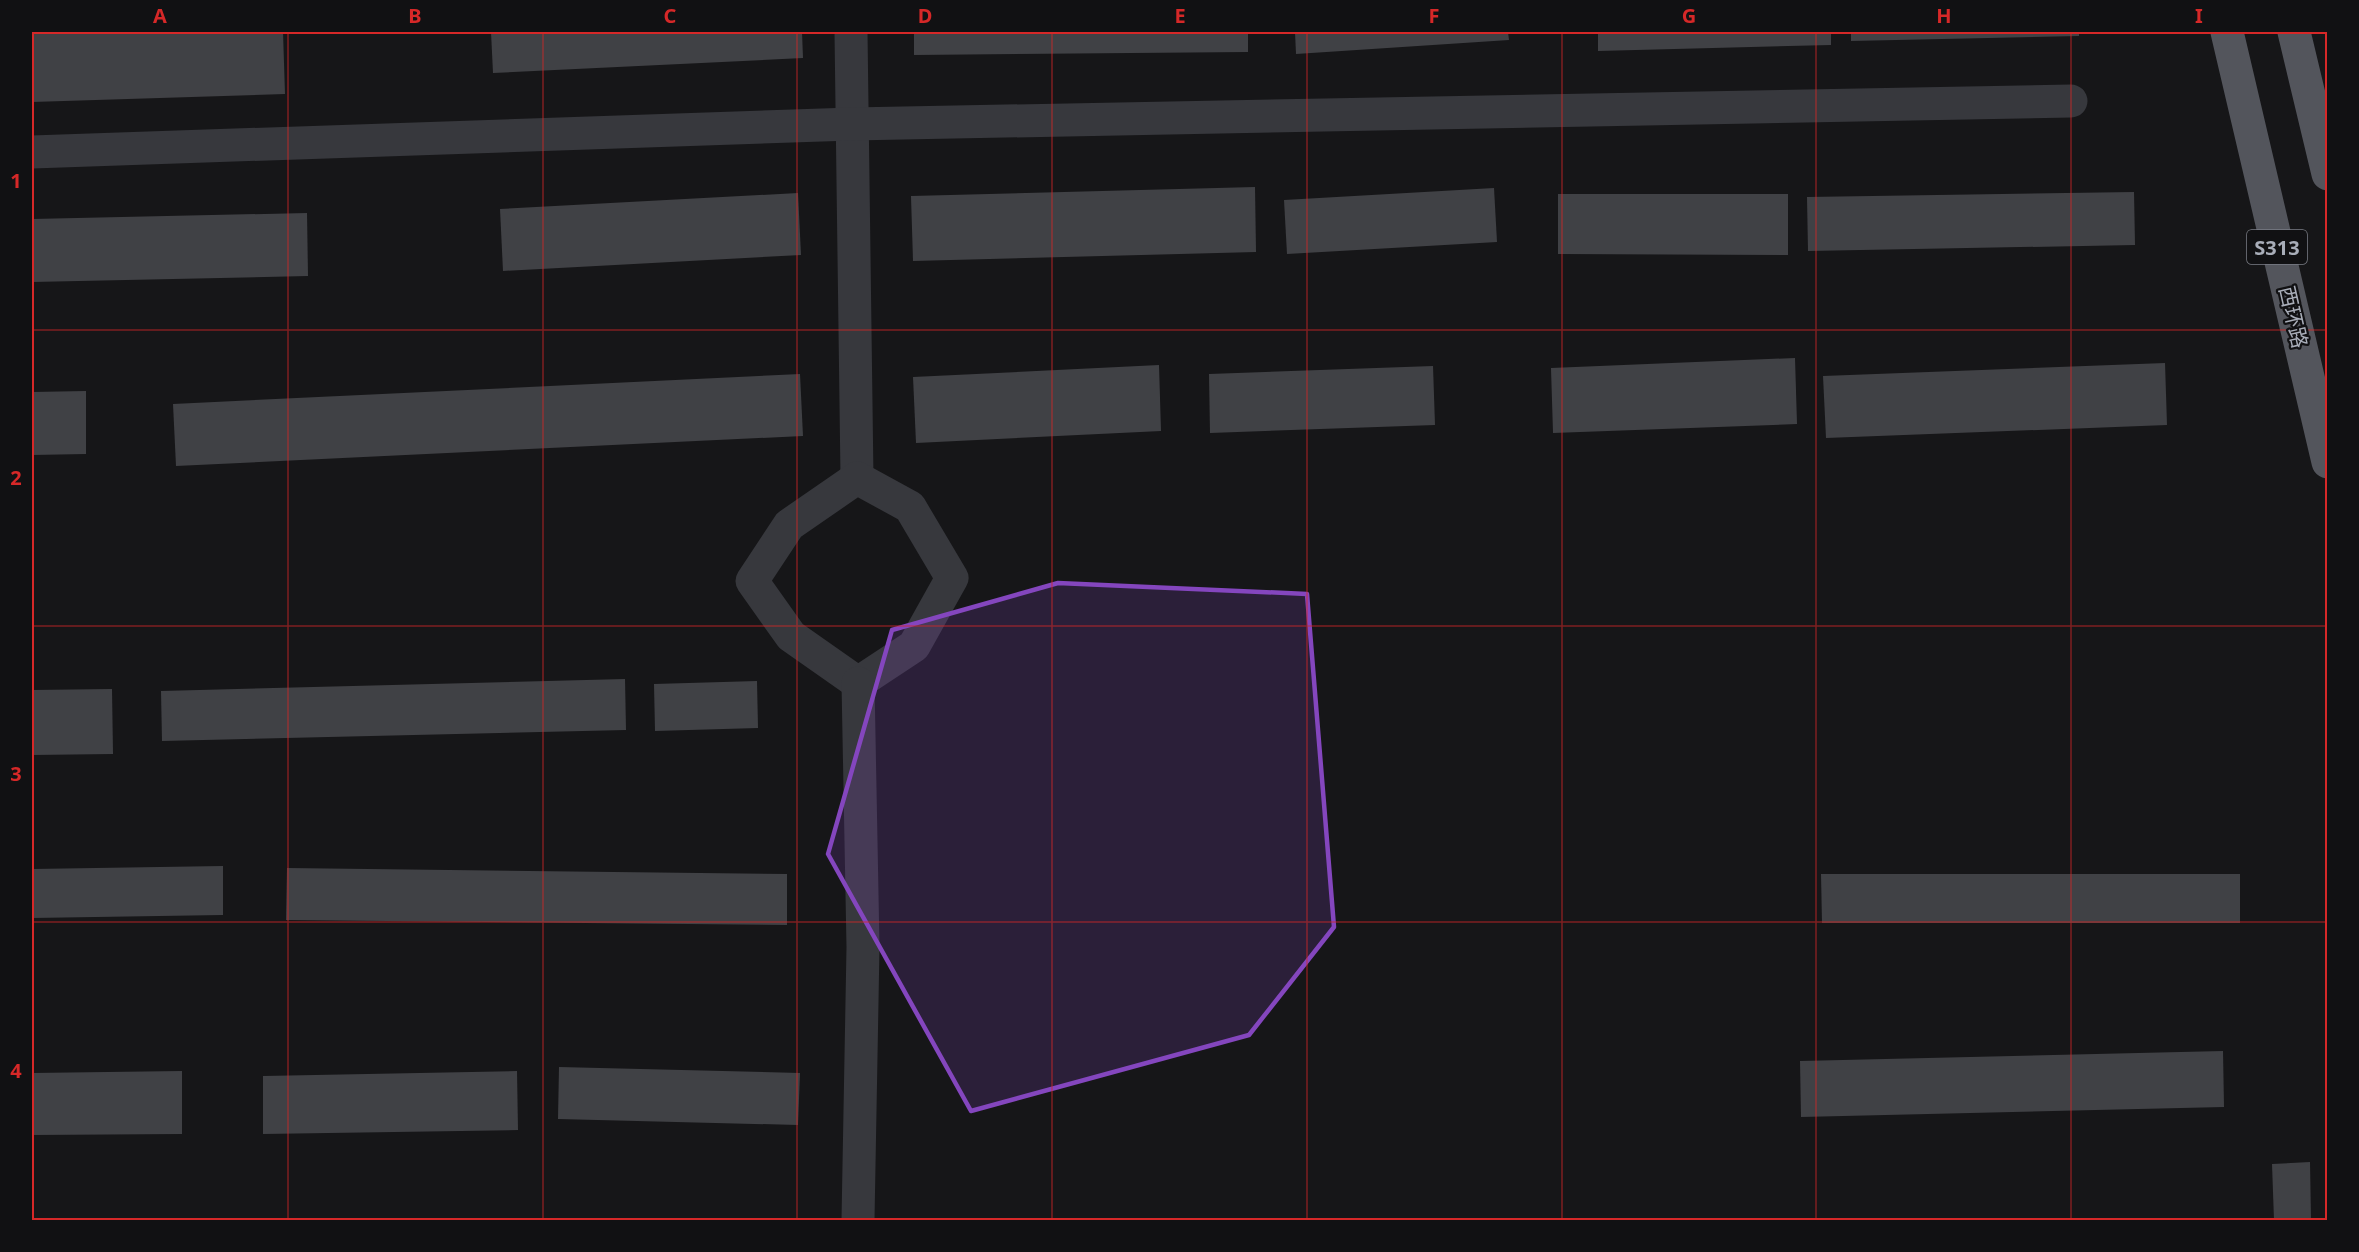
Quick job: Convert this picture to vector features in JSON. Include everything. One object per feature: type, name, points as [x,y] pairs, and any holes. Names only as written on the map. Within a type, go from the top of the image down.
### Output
[{"type":"main road","name":"西环路","points":[[2227,32],[2328,462]]},
{"type":"main road","points":[[2294,32],[2328,174]]},
{"type":"street","points":[[851,32],[857,478]]},
{"type":"street","points":[[32,152],[852,124],[2071,101]]},
{"type":"street","points":[[857,478],[910,507],[952,578],[914,646],[858,683]]},
{"type":"street","points":[[857,478],[789,525],[752,581],[791,636],[858,683]]},
{"type":"street","points":[[858,683],[863,947],[858,1221]]},
{"type":"highlighted area","points":[[1058,583],[1307,594],[1334,927],[1249,1035],[971,1111],[828,854],[892,630]]},
{"type":"building","points":[[32,32],[283,32],[285,94],[32,102]]},
{"type":"building","points":[[491,32],[802,32],[803,58],[493,73]]},
{"type":"building","points":[[914,32],[1248,32],[1248,52],[914,55]]},
{"type":"building","points":[[1295,32],[1508,32],[1509,40],[1296,54]]},
{"type":"building","points":[[1598,32],[1831,32],[1831,45],[1598,51]]},
{"type":"building","points":[[1851,32],[2079,32],[2079,36],[1851,41]]},
{"type":"building","points":[[1255,187],[1256,252],[913,261],[911,196]]},
{"type":"building","points":[[1494,188],[1497,242],[1287,254],[1284,200]]},
{"type":"building","points":[[2134,192],[2135,245],[1808,251],[1807,197]]},
{"type":"building","points":[[798,193],[801,255],[503,271],[500,209]]},
{"type":"building","points":[[1558,194],[1788,194],[1788,255],[1558,254]]},
{"type":"building","points":[[307,213],[308,276],[32,282],[32,219]]},
{"type":"building","points":[[1795,358],[1797,424],[1553,433],[1551,368]]},
{"type":"building","points":[[2165,363],[2167,425],[1826,438],[1823,376]]},
{"type":"building","points":[[1159,365],[1161,431],[916,443],[913,377]]},
{"type":"building","points":[[1433,366],[1435,425],[1210,433],[1209,374]]},
{"type":"building","points":[[800,374],[803,436],[176,466],[173,404]]},
{"type":"building","points":[[86,391],[86,454],[32,455],[32,392]]},
{"type":"building","points":[[625,679],[626,730],[162,741],[161,691]]},
{"type":"building","points":[[757,681],[758,728],[655,731],[654,684]]},
{"type":"building","points":[[112,689],[113,754],[32,755],[32,690]]},
{"type":"building","points":[[223,866],[223,915],[32,918],[32,869]]},
{"type":"building","points":[[287,868],[787,874],[787,925],[286,920]]},
{"type":"building","points":[[1821,874],[2240,874],[2240,923],[1822,923]]},
{"type":"building","points":[[2223,1051],[2224,1107],[1801,1117],[1800,1061]]},
{"type":"building","points":[[559,1067],[800,1073],[798,1125],[558,1119]]},
{"type":"building","points":[[182,1071],[182,1134],[32,1135],[32,1073]]},
{"type":"building","points":[[517,1071],[518,1130],[263,1134],[263,1076]]},
{"type":"building","points":[[2310,1162],[2311,1220],[2274,1220],[2272,1164]]}]
